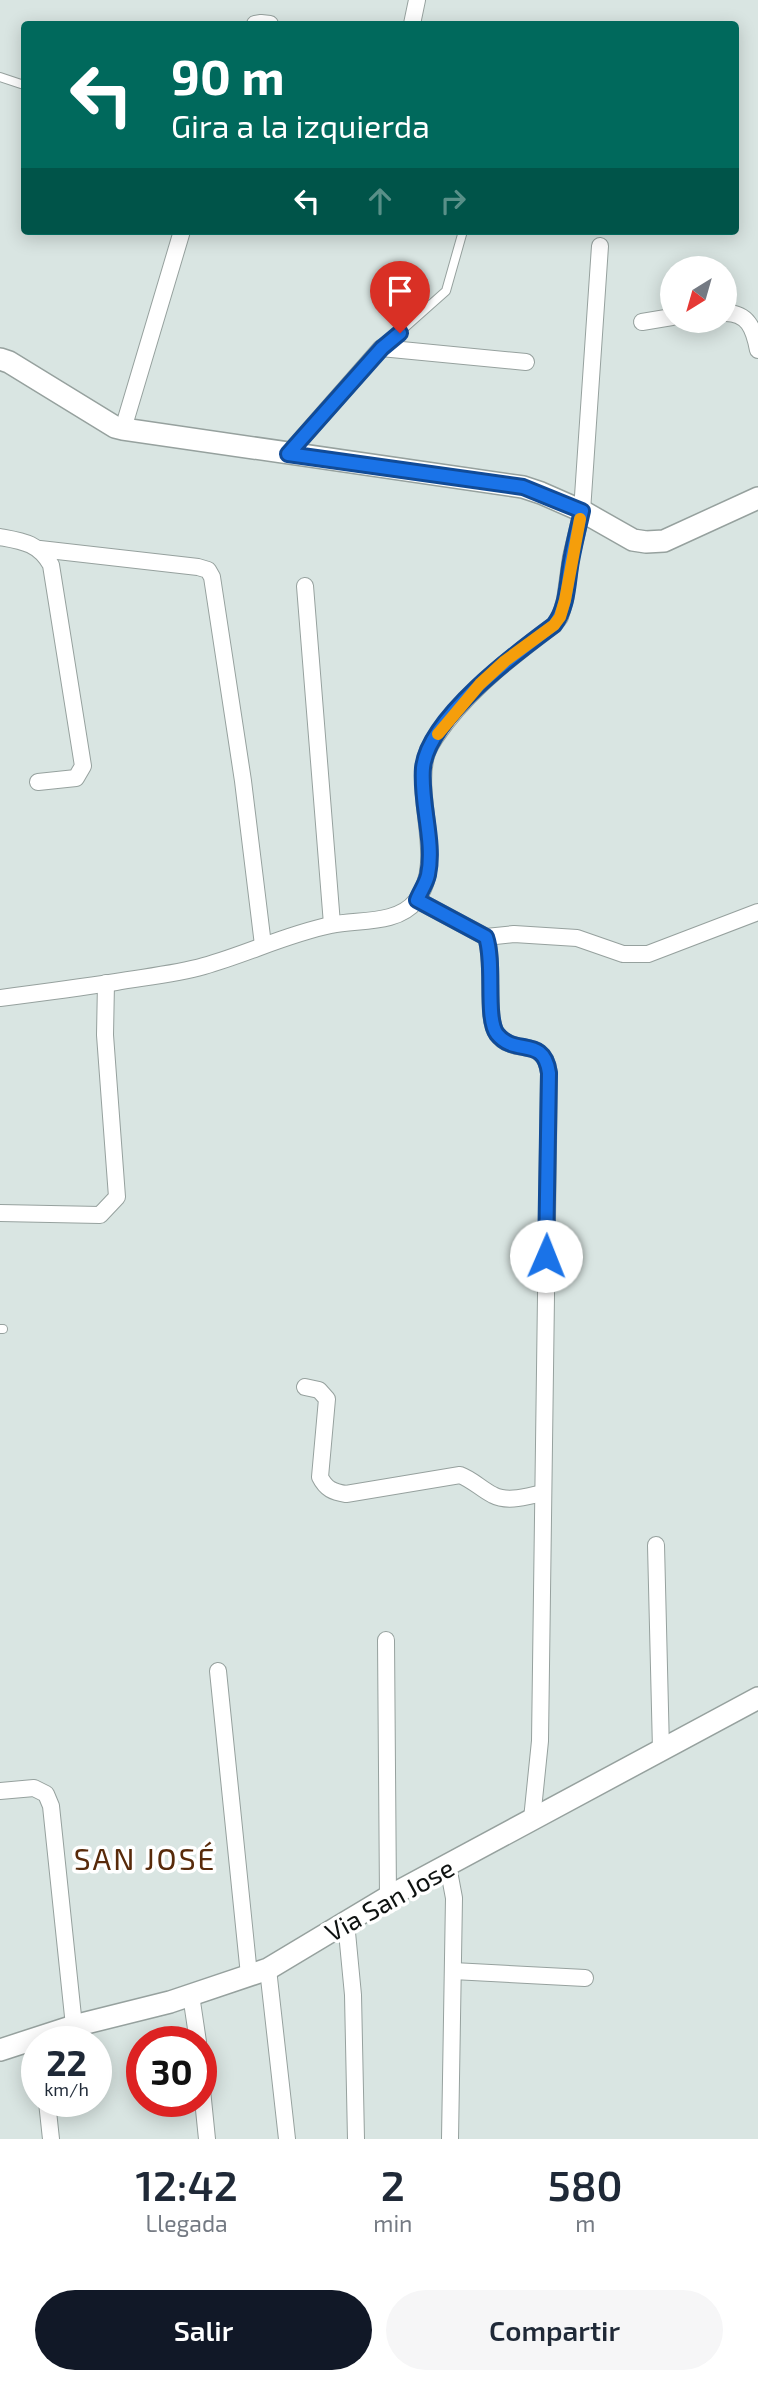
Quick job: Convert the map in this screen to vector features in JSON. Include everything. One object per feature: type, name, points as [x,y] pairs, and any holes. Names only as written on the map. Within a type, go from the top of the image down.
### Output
[{"type":"street","points":[[413,21],[417,0]]},
{"type":"street","points":[[123,429],[181,235]]},
{"type":"street","points":[[0,998],[204,966],[332,924],[381,919],[407,909],[417,900],[428,876],[423,769],[426,753],[434,738],[480,684],[505,661],[554,625],[560,617],[565,600],[571,557],[582,511],[600,246]]},
{"type":"street","points":[[737,314],[750,322],[758,350]]},
{"type":"street","points":[[642,322],[660,319]]},
{"type":"street","points":[[288,454],[382,348],[526,362]]},
{"type":"street","points":[[0,359],[114,427],[523,487],[582,511],[634,540],[664,541],[758,498]]},
{"type":"street","points":[[0,537],[27,542],[40,548],[208,570],[212,577],[243,782],[263,945]]},
{"type":"street","points":[[38,782],[76,778],[83,766],[51,565],[40,548]]},
{"type":"street","points":[[306,586],[332,924]]},
{"type":"street","points":[[417,900],[486,937],[514,934],[577,938],[623,954],[648,954],[758,912]]},
{"type":"street","points":[[486,937],[491,950],[492,1026],[499,1037],[508,1043],[541,1052],[547,1060],[549,1073],[540,1741],[531,1819]]},
{"type":"street","points":[[0,1213],[100,1214],[117,1197],[105,1035],[106,983]]},
{"type":"street","points":[[306,1387],[318,1390],[327,1399],[320,1477],[324,1486],[335,1493],[346,1494],[460,1475],[472,1479],[496,1497],[508,1499],[544,1493]]},
{"type":"street","points":[[656,1545],[661,1750]]},
{"type":"street","points":[[386,1640],[388,1897]]},
{"type":"street","points":[[218,1671],[259,1972],[287,2139]]},
{"type":"street","name":"Via San Jose","points":[[74,2026],[191,1995],[259,1972],[388,1897],[758,1698]]},
{"type":"street","points":[[0,1791],[34,1788],[46,1794],[51,1806],[74,2026]]},
{"type":"street","points":[[448,1866],[454,1898],[450,2139]]},
{"type":"street","points":[[346,1922],[353,1995],[356,2139]]},
{"type":"street","points":[[453,1971],[585,1978]]},
{"type":"street","points":[[191,1995],[196,2026]]},
{"type":"street","name":"Via San Jose","points":[[0,2050],[21,2045]]},
{"type":"street","points":[[49,2117],[51,2139]]},
{"type":"street","points":[[205,2117],[207,2139]]},
{"type":"lane","points":[[0,77],[21,84]]},
{"type":"lane","points":[[382,348],[446,291],[462,235]]},
{"type":"slow traffic","points":[[438,734],[480,684],[505,661],[554,625],[560,617],[580,519]]},
{"type":"district","name":"SAN JOSÉ","points":[[145,1858]]},
{"type":"route","points":[[400,333],[382,348],[288,454],[523,487],[582,511],[560,617],[554,625],[505,661],[455,711],[434,738],[426,753],[423,769],[429,855],[428,876],[417,900],[486,937],[491,950],[492,1026],[499,1037],[508,1043],[541,1052],[547,1060],[546,1256]]}]
